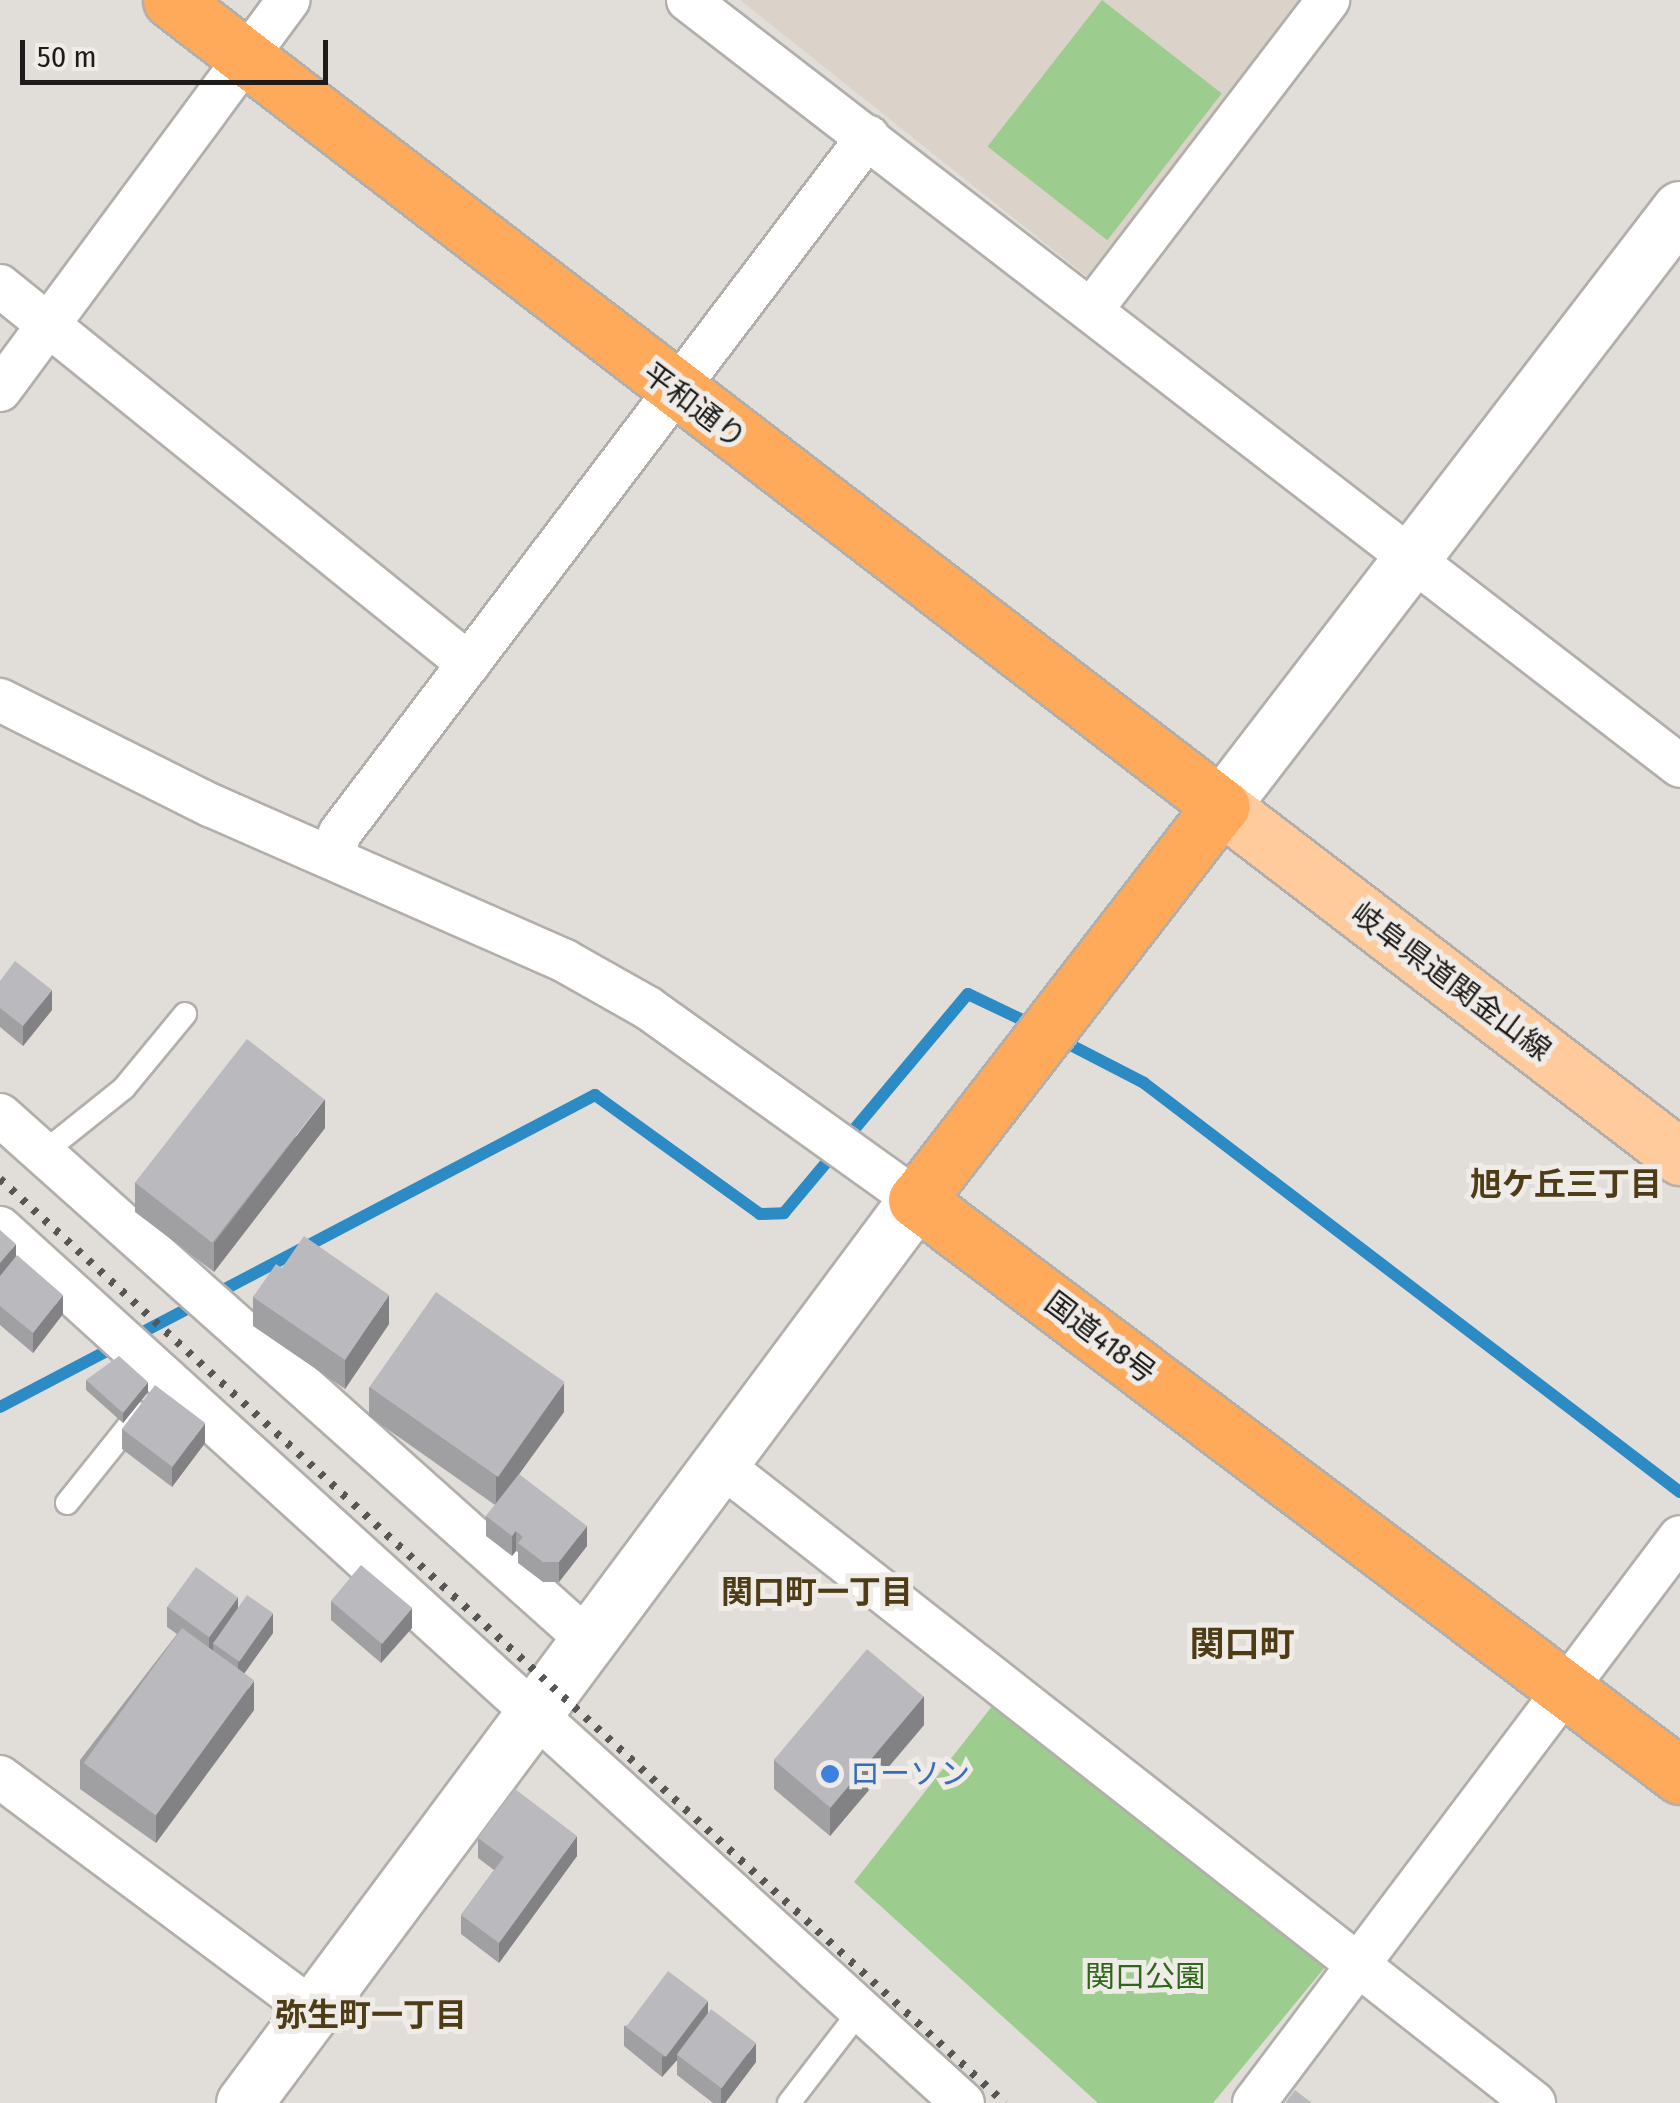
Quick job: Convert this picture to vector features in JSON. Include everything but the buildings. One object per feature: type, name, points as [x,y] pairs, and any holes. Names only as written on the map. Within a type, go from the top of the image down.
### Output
[{"type":"highway","name":"平和通り","points":[[171,0],[676,392],[1221,806]]},
{"type":"highway","points":[[916,1200],[1221,806]]},
{"type":"highway","name":"国道418号","points":[[916,1200],[1680,1776]]},
{"type":"main road","name":"岐阜県道関金山線","points":[[1221,806],[1680,1158]]},
{"type":"street","points":[[0,390],[289,0]]},
{"type":"street","points":[[688,0],[1410,552],[1680,766]]},
{"type":"street","points":[[1092,309],[1328,0]]},
{"type":"street","points":[[332,858],[340,832],[868,138]]},
{"type":"street","points":[[1221,806],[1410,552],[1680,209]]},
{"type":"street","points":[[0,286],[469,664]]},
{"type":"street","points":[[0,700],[210,805],[565,961],[648,1008],[916,1200],[244,2103]]},
{"type":"street","points":[[0,1116],[588,1640]]},
{"type":"street","points":[[0,1228],[533,1717],[963,2103]]},
{"type":"street","points":[[720,1464],[1534,2103]]},
{"type":"street","points":[[1254,2103],[1357,1961],[1680,1537]]},
{"type":"street","points":[[0,1778],[313,2010]]},
{"type":"lane","points":[[43,1153],[124,1088],[185,1014]]},
{"type":"lane","points":[[67,1503],[151,1367]]},
{"type":"lane","points":[[790,2103],[859,2012]]},
{"type":"shaded area","points":[[740,0],[1302,0],[1090,279]]},
{"type":"green space","points":[[1102,0],[1222,94],[1107,240],[987,147]]},
{"type":"green space","name":"関口公園","points":[[993,1705],[1331,1960],[1213,2103],[1098,2103],[854,1882]]},
{"type":"waterway","points":[[0,1407],[595,1095],[760,1214],[784,1213],[968,994],[1035,1026]]},
{"type":"waterway","points":[[1057,1038],[1144,1083],[1680,1492]]},
{"type":"railway","points":[[0,1179],[1005,2103]]},
{"type":"place","name":"ローソン","points":[[830,1774]]},
{"type":"district","name":"旭ケ丘三丁目","points":[[1566,1184]]},
{"type":"district","name":"関口町一丁目","points":[[817,1592]]},
{"type":"district","name":"関口町","points":[[1242,1644]]},
{"type":"district","name":"弥生町一丁目","points":[[371,2015]]}]
